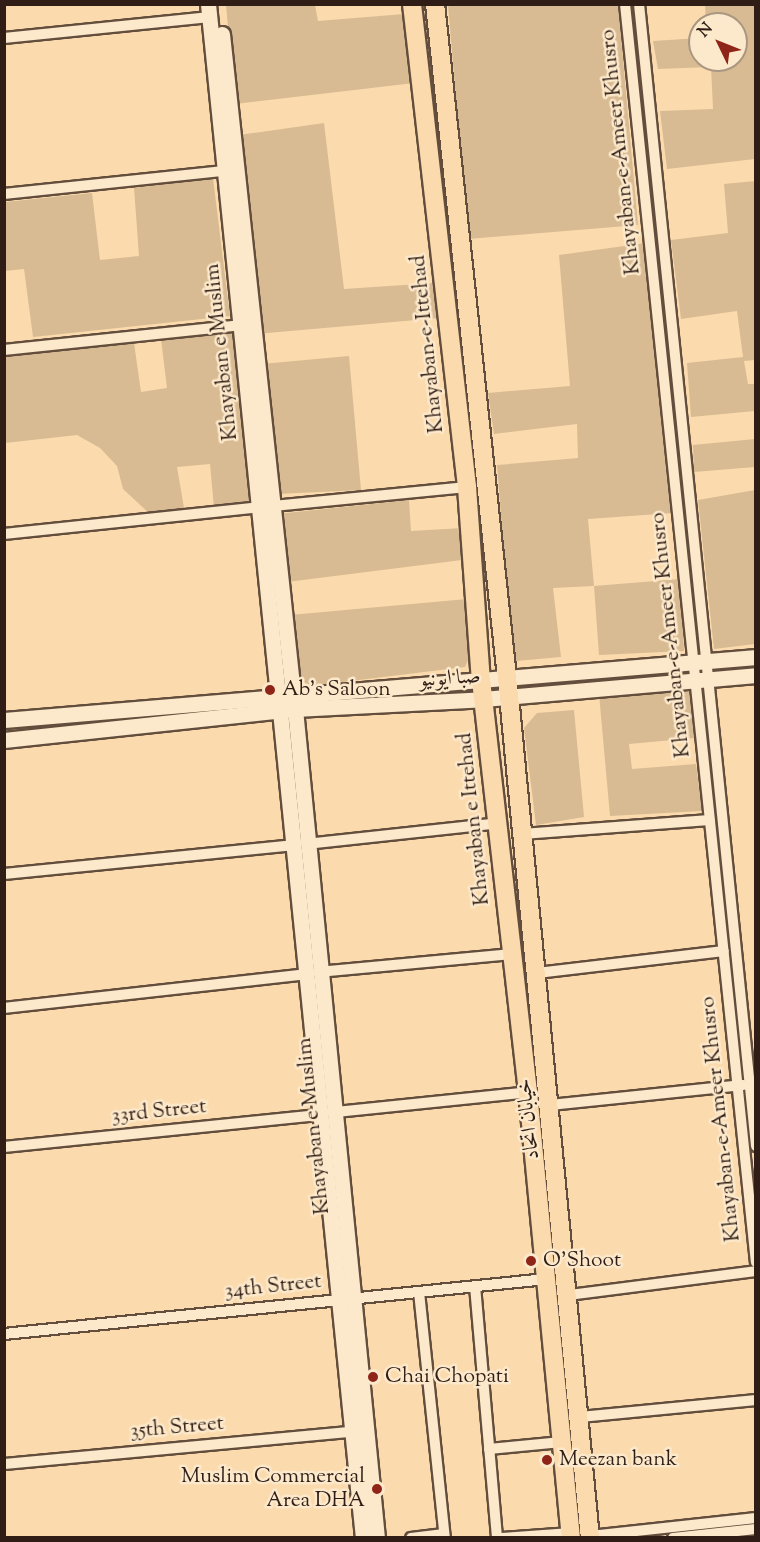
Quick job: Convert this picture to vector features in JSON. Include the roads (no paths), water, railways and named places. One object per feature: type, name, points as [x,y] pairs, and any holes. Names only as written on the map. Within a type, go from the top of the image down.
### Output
[{"type":"main road","name":"Khayaban-e-Ittehad","points":[[412,4],[467,487],[481,680]]},
{"type":"main road","name":"Khayaban-e-Ittehad","points":[[435,4],[507,678]]},
{"type":"main road","points":[[507,678],[509,696]]},
{"type":"main road","name":"Khayaban e Ittehad","points":[[481,680],[512,954]]},
{"type":"main road","name":"خیابان اتحاد","points":[[509,696],[580,1418],[580,1536]]},
{"type":"main road","points":[[512,954],[528,1092],[562,1442],[580,1536]]},
{"type":"street","name":"Khayaban-e-Ameer Khusro","points":[[625,4],[660,277]]},
{"type":"street","name":"Khayaban-e-Ameer Khusro","points":[[639,4],[662,300],[702,681],[745,1027],[744,1084],[756,1262]]},
{"type":"street","points":[[4,38],[212,9]]},
{"type":"street","name":"Khayaban e Muslim","points":[[212,9],[286,694]]},
{"type":"street","name":"Khayaban e Muslim","points":[[224,115],[224,171],[236,233],[240,325],[255,404]]},
{"type":"street","points":[[4,194],[224,171]]},
{"type":"street","points":[[4,350],[240,325]]},
{"type":"street","points":[[4,534],[467,487]]},
{"type":"street","name":"صبا ایونیو","points":[[4,720],[286,694],[756,657]]},
{"type":"street","name":"صبا ایونیو","points":[[4,740],[287,710],[483,699],[756,675]]},
{"type":"street","name":"Khayaban-e-Ameer Khusro","points":[[702,681],[709,820],[732,1029],[756,1146]]},
{"type":"street","name":"Khayaban e Muslim","points":[[287,710],[312,973],[327,1043],[336,1112],[343,1198],[344,1300],[352,1432],[377,1538]]},
{"type":"street","points":[[522,834],[709,820]]},
{"type":"street","points":[[4,874],[498,823]]},
{"type":"street","points":[[537,973],[724,951]]},
{"type":"street","points":[[4,1008],[312,973],[512,954]]},
{"type":"street","name":"Khayaban e Muslim","points":[[312,973],[311,1044],[327,1200],[344,1300],[365,1484],[363,1538]]},
{"type":"street","points":[[732,1029],[745,1027]]},
{"type":"street","points":[[311,1044],[327,1043]]},
{"type":"street","points":[[550,1105],[744,1084]]},
{"type":"street","points":[[336,1112],[528,1092]]},
{"type":"street","name":"33rd Street","points":[[4,1147],[318,1115]]},
{"type":"street","points":[[327,1200],[343,1198]]},
{"type":"street","points":[[569,1294],[756,1271]]},
{"type":"street","name":"34th Street","points":[[4,1334],[546,1279]]},
{"type":"street","points":[[475,1286],[497,1538]]},
{"type":"street","points":[[411,1538],[444,1536],[419,1292]]},
{"type":"street","points":[[580,1418],[756,1400]]},
{"type":"street","name":"35th Street","points":[[4,1464],[352,1432]]},
{"type":"street","points":[[489,1449],[562,1442]]},
{"type":"street","points":[[502,1538],[580,1536],[756,1518]]},
{"type":"street","points":[[673,1538],[756,1529]]},
{"type":"place","name":"Ab's Saloon","points":[[270,690]]},
{"type":"place","name":"O'Shoot","points":[[531,1261]]},
{"type":"place","name":"Chai Chopati","points":[[373,1377]]},
{"type":"place","name":"Meezan bank","points":[[547,1460]]},
{"type":"place","name":"Muslim Commercial Area DHA","points":[[377,1489]]}]
